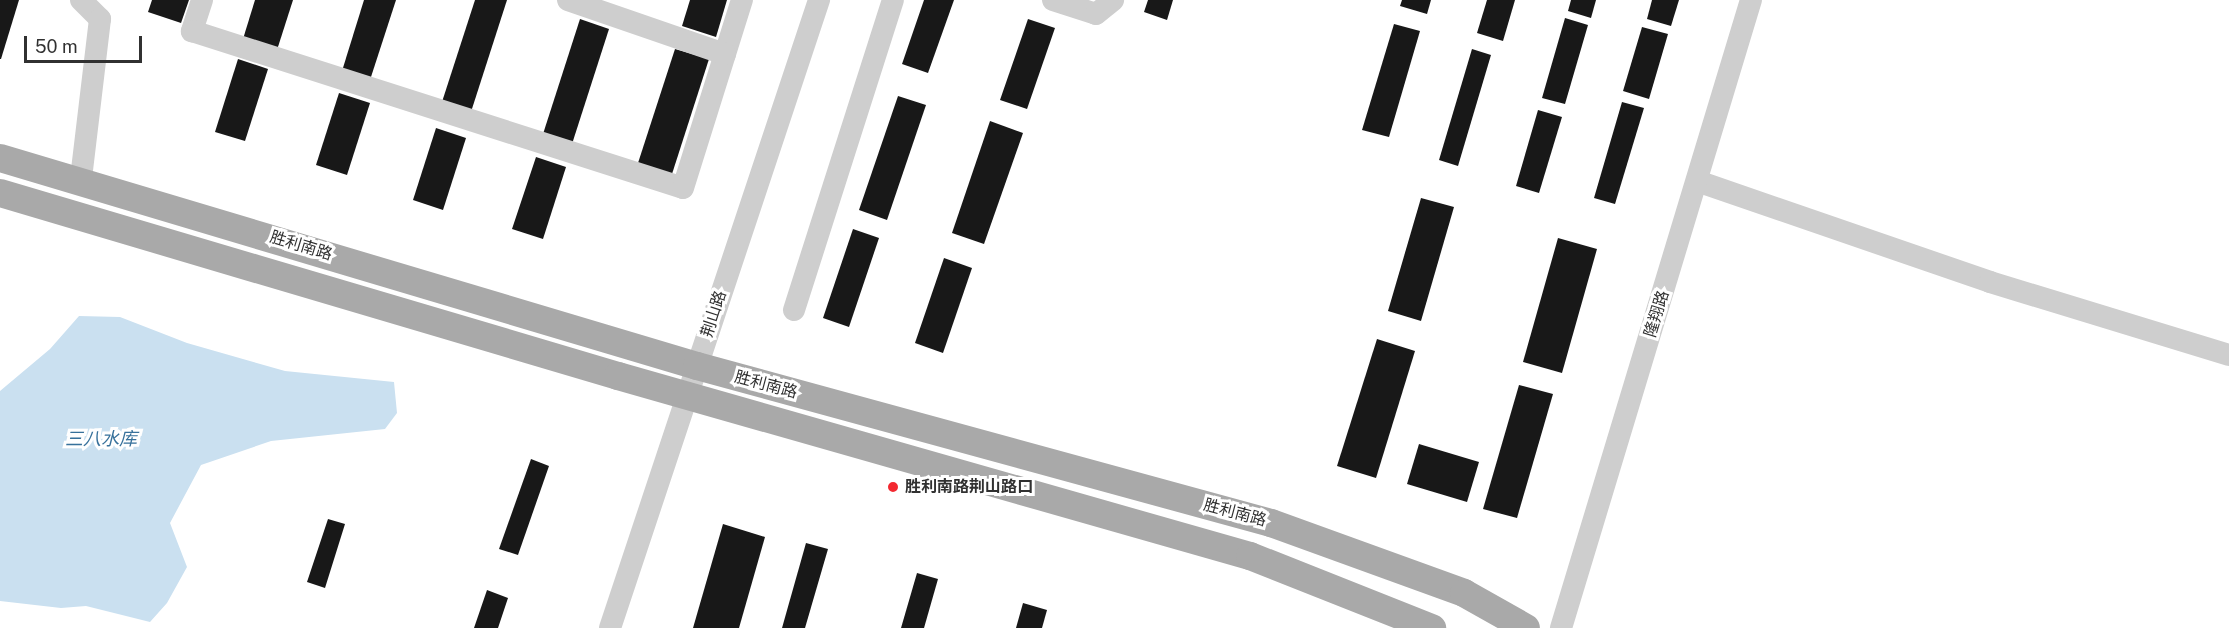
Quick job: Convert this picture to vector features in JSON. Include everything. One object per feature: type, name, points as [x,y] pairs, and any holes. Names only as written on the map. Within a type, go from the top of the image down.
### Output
[{"type":"main road","name":"胜利南路","points":[[0,158],[81,179],[697,366],[1271,523],[1464,593],[1526,628]]},
{"type":"main road","name":"胜利南路","points":[[0,193],[687,396],[1251,556],[1432,628]]},
{"type":"street","points":[[81,0],[100,19],[81,179]]},
{"type":"street","points":[[202,0],[192,32],[683,188],[742,0]]},
{"type":"street","points":[[568,0],[725,54]]},
{"type":"street","name":"荆山路","points":[[610,628],[819,0]]},
{"type":"street","points":[[794,310],[893,0]]},
{"type":"street","points":[[1053,0],[1096,14],[1113,0]]},
{"type":"street","name":"隆翔路","points":[[1561,628],[1751,0]]},
{"type":"street","points":[[1697,181],[1990,282],[2229,355]]},
{"type":"water","name":"三八水库","points":[[79,316],[120,317],[187,343],[285,371],[394,382],[397,413],[385,429],[271,441],[201,465],[170,523],[187,567],[167,603],[150,622],[86,606],[61,608],[0,601],[0,391],[50,349]]},
{"type":"building","points":[[0,0],[19,0],[1,59],[0,59]]},
{"type":"building","points":[[152,0],[189,0],[181,23],[148,12]]},
{"type":"building","points":[[255,0],[293,0],[277,50],[243,39]]},
{"type":"building","points":[[364,0],[396,0],[370,80],[342,71]]},
{"type":"building","points":[[475,0],[507,0],[470,115],[441,105]]},
{"type":"building","points":[[690,0],[727,0],[716,37],[682,26]]},
{"type":"building","points":[[924,0],[954,0],[928,73],[902,64]]},
{"type":"building","points":[[1148,0],[1173,0],[1167,20],[1144,12]]},
{"type":"building","points":[[1402,0],[1431,0],[1427,14],[1400,6]]},
{"type":"building","points":[[1487,0],[1515,0],[1503,41],[1477,33]]},
{"type":"building","points":[[1571,0],[1596,0],[1591,18],[1568,11]]},
{"type":"building","points":[[1652,0],[1679,0],[1671,26],[1647,19]]},
{"type":"building","points":[[1565,18],[1588,25],[1565,104],[1542,98]]},
{"type":"building","points":[[580,19],[609,29],[572,144],[543,134]]},
{"type":"building","points":[[1028,19],[1055,28],[1027,109],[1000,100]]},
{"type":"building","points":[[1394,24],[1420,31],[1389,137],[1362,130]]},
{"type":"building","points":[[1642,27],[1668,34],[1649,99],[1623,91]]},
{"type":"building","points":[[675,49],[709,59],[672,174],[638,163]]},
{"type":"building","points":[[1472,49],[1491,55],[1458,166],[1439,160]]},
{"type":"building","points":[[238,59],[268,69],[245,141],[215,132]]},
{"type":"building","points":[[339,93],[370,103],[347,175],[316,165]]},
{"type":"building","points":[[898,96],[926,105],[887,220],[859,210]]},
{"type":"building","points":[[1622,102],[1644,108],[1615,204],[1594,198]]},
{"type":"building","points":[[1538,110],[1562,117],[1539,193],[1516,186]]},
{"type":"building","points":[[990,121],[1023,133],[984,244],[952,233]]},
{"type":"building","points":[[436,128],[466,138],[443,210],[413,200]]},
{"type":"building","points":[[536,157],[566,167],[543,239],[512,229]]},
{"type":"building","points":[[1421,198],[1454,207],[1421,321],[1388,311]]},
{"type":"building","points":[[853,229],[879,238],[849,327],[823,318]]},
{"type":"building","points":[[1558,238],[1597,249],[1562,373],[1523,362]]},
{"type":"building","points":[[944,258],[972,268],[943,353],[915,343]]},
{"type":"building","points":[[1377,339],[1415,351],[1376,478],[1337,466]]},
{"type":"building","points":[[1519,385],[1553,394],[1517,518],[1483,509]]},
{"type":"building","points":[[1419,444],[1479,462],[1467,502],[1407,484]]},
{"type":"building","points":[[531,459],[549,466],[518,555],[499,549]]},
{"type":"building","points":[[328,519],[345,524],[325,588],[307,582]]},
{"type":"building","points":[[723,524],[765,537],[739,628],[693,628]]},
{"type":"building","points":[[806,543],[828,549],[805,628],[782,628]]},
{"type":"building","points":[[917,573],[938,579],[924,628],[901,628]]},
{"type":"building","points":[[487,590],[508,598],[498,628],[474,628]]},
{"type":"building","points":[[1023,603],[1047,610],[1042,628],[1016,628]]},
{"type":"place","name":"胜利南路荆山路口","points":[[893,487]]}]
